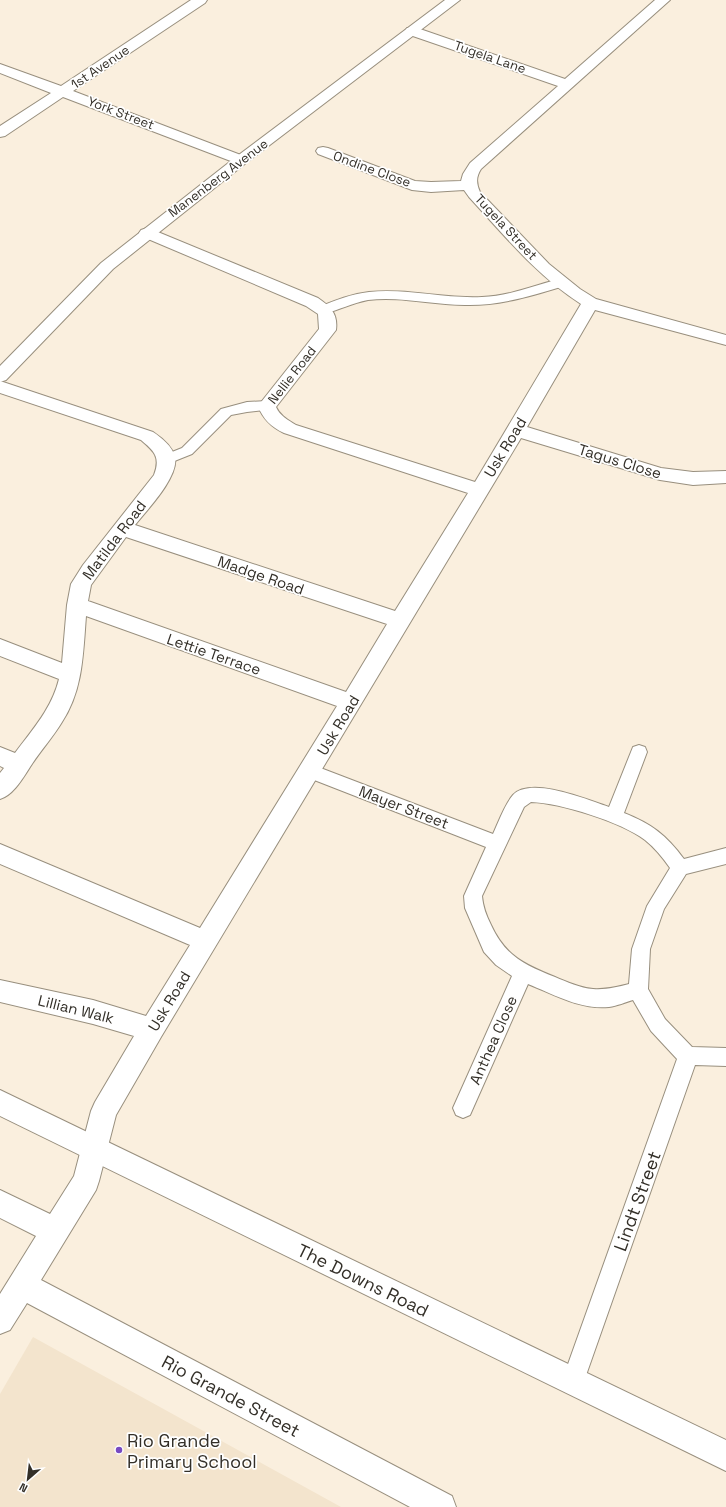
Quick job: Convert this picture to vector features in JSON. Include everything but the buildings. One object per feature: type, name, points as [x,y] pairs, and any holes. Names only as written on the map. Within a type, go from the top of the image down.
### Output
[{"type":"street","name":"1st Avenue","points":[[0,133],[200,0]]},
{"type":"street","name":"Manenberg Avenue","points":[[0,376],[107,266],[241,160],[453,0]]},
{"type":"street","name":"Tugela Street","points":[[662,0],[475,166],[469,176],[468,185],[474,194],[559,283],[590,303],[726,340]]},
{"type":"street","name":"Tugela Lane","points":[[412,31],[567,84]]},
{"type":"street","name":"York Street","points":[[0,68],[241,160]]},
{"type":"street","name":"Ondine Close","points":[[323,151],[412,185],[431,187],[468,185]]},
{"type":"street","points":[[147,233],[312,302],[324,310]]},
{"type":"street","name":"Usk Road","points":[[0,1320],[86,1181],[104,1111],[152,1029],[516,430],[590,303]]},
{"type":"street","name":"Nellie Road","points":[[324,310],[329,319],[328,330],[267,406],[270,416],[278,423],[290,429],[479,490]]},
{"type":"street","points":[[0,387],[147,436],[162,448],[167,459]]},
{"type":"street","name":"Tagus Close","points":[[516,430],[675,477],[701,480],[726,477]]},
{"type":"street","name":"Matilda Road","points":[[0,790],[55,716],[66,694],[71,675],[77,605],[81,584],[90,570],[162,477],[167,468],[167,459]]},
{"type":"street","name":"Madge Road","points":[[122,528],[401,621]]},
{"type":"street","name":"Lettie Terrace","points":[[77,605],[351,702]]},
{"type":"street","points":[[0,647],[71,675]]},
{"type":"street","points":[[0,756],[20,765]]},
{"type":"street","points":[[0,854],[206,941]]},
{"type":"street","name":"Lillian Walk","points":[[0,991],[93,1012],[152,1029]]},
{"type":"street","name":"The Downs Road","points":[[0,1103],[726,1456]]},
{"type":"street","points":[[0,1204],[54,1231]]},
{"type":"street","name":"Rio Grande Street","points":[[21,1285],[441,1507]]},
{"type":"lane","points":[[324,310],[353,298],[370,296],[391,296],[453,301],[482,301],[534,291],[559,283]]},
{"type":"lane","points":[[167,459],[187,451],[226,412],[247,407],[267,406]]},
{"type":"lane","points":[[614,816],[639,752]]},
{"type":"lane","name":"Mayer Street","points":[[310,770],[497,843]]},
{"type":"lane","points":[[638,990],[610,998],[592,998],[574,994],[523,972],[503,959],[491,946],[474,908],[473,896],[497,843],[518,802],[523,797],[531,795],[546,795],[614,816],[645,830],[659,840],[680,868]]},
{"type":"lane","points":[[726,856],[680,868],[656,906],[641,949],[638,990],[658,1025],[688,1056],[726,1057]]},
{"type":"lane","name":"Anthea Close","points":[[463,1108],[523,972]]},
{"type":"lane","name":"Lindt Street","points":[[573,1381],[688,1056]]},
{"type":"shaded area","name":"Rio Grande Primary School","points":[[33,1337],[341,1507],[0,1507],[0,1394]]},
{"type":"place","name":"Rio Grande Primary School","points":[[119,1450]]}]
